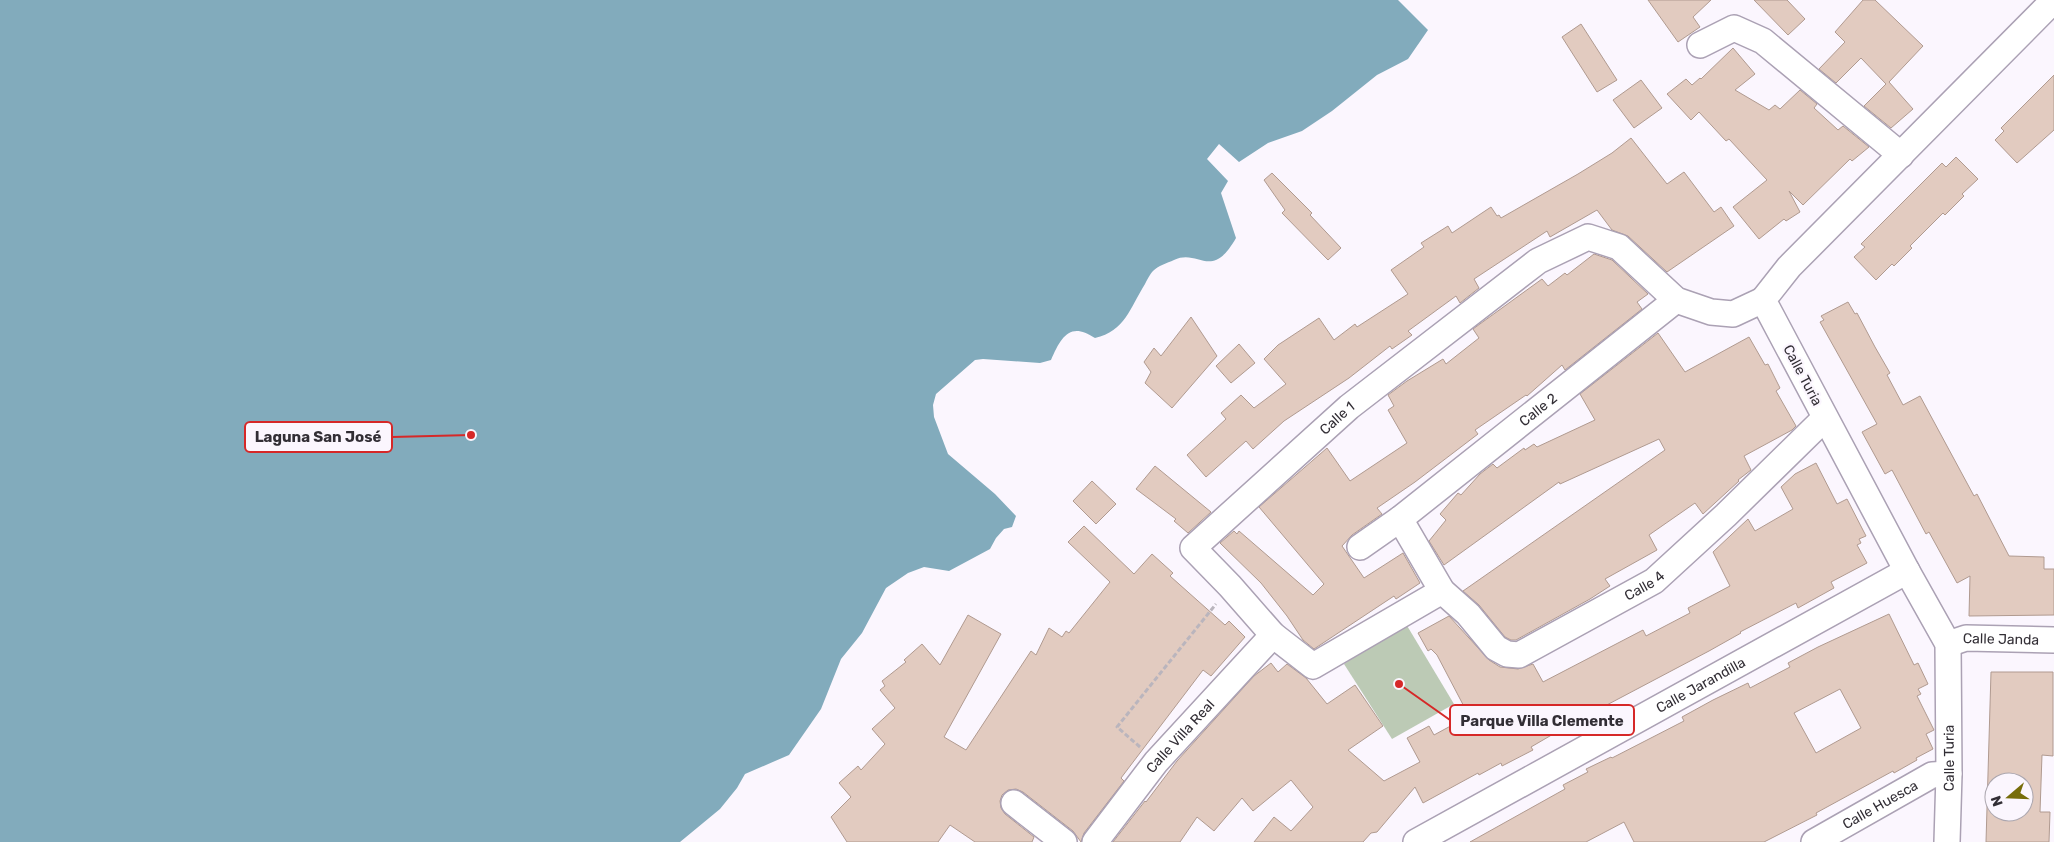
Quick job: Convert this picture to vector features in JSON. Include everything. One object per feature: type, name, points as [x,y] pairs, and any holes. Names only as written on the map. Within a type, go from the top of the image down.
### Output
[{"type":"street","points":[[1763,300],[1789,267],[2054,0]]},
{"type":"street","points":[[1700,45],[1734,28],[1763,41],[1901,155]]},
{"type":"street","name":"Calle 1","points":[[1442,591],[1313,666],[1273,635],[1230,586],[1193,548],[1349,406],[1538,261],[1588,237],[1619,247],[1676,300],[1711,312],[1733,314],[1763,300]]},
{"type":"street","name":"Calle 2","points":[[1360,547],[1400,519],[1676,300]]},
{"type":"street","name":"Calle Turia","points":[[1763,300],[1906,571],[1948,644],[1949,774],[1947,842]]},
{"type":"street","name":"Calle 4","points":[[1442,591],[1468,614],[1496,648],[1506,654],[1519,655],[1654,581],[1726,515],[1825,418]]},
{"type":"street","points":[[1400,519],[1442,591]]},
{"type":"street","name":"Calle Jarandilla","points":[[1416,842],[1906,571]]},
{"type":"street","name":"Calle Villa Real","points":[[1095,842],[1156,762],[1273,635]]},
{"type":"street","name":"Calle Janda","points":[[1948,644],[1966,638],[2054,640]]},
{"type":"street","name":"Calle Huesca","points":[[1814,842],[1932,775],[1949,774]]},
{"type":"street","points":[[1014,803],[1064,842]]},
{"type":"path","points":[[1156,762],[1117,727],[1230,586]]},
{"type":"green space","points":[[1406,624],[1454,704],[1392,739],[1344,664],[1378,640]]},
{"type":"water","points":[[0,0],[1398,0],[1428,30],[1408,59],[1377,75],[1332,111],[1302,131],[1268,143],[1239,162],[1219,144],[1207,159],[1228,181],[1221,193],[1236,238],[1227,251],[1219,258],[1205,261],[1183,257],[1157,268],[1150,275],[1126,317],[1105,335],[1095,338],[1086,333],[1073,331],[1063,338],[1051,360],[1040,363],[975,360],[936,394],[933,405],[934,417],[948,454],[995,494],[1016,516],[1012,527],[1004,529],[990,549],[949,571],[924,567],[908,573],[886,588],[862,633],[841,659],[821,709],[789,755],[745,774],[737,788],[720,809],[680,842],[0,842]]},
{"type":"building","points":[[1648,0],[1711,0],[1693,17],[1700,27],[1678,42]]},
{"type":"building","points":[[1754,0],[1787,0],[1805,19],[1788,35]]},
{"type":"building","points":[[1863,0],[1875,0],[1923,46],[1889,82],[1913,109],[1891,128],[1864,106],[1886,84],[1861,58],[1836,83],[1819,69],[1845,42],[1835,32]]},
{"type":"building","points":[[1581,24],[1617,80],[1597,92],[1562,37]]},
{"type":"building","points":[[1733,48],[1755,74],[1735,90],[1769,110],[1775,105],[1780,109],[1800,90],[1817,104],[1814,108],[1838,130],[1843,126],[1869,147],[1852,161],[1850,159],[1803,205],[1789,191],[1800,212],[1786,221],[1784,219],[1759,239],[1733,207],[1767,180],[1729,139],[1726,141],[1699,112],[1691,120],[1667,94],[1686,79],[1692,85],[1701,79]]},
{"type":"building","points":[[2054,75],[2054,130],[2017,163],[1995,140],[2004,131],[2001,128]]},
{"type":"building","points":[[1641,80],[1662,108],[1634,128],[1613,100]]},
{"type":"building","points":[[1631,138],[1667,184],[1684,172],[1714,212],[1721,207],[1734,226],[1667,272],[1628,236],[1612,230],[1597,210],[1550,237],[1547,231],[1474,279],[1479,288],[1460,303],[1456,296],[1408,331],[1412,335],[1392,349],[1390,346],[1349,378],[1284,421],[1253,449],[1246,441],[1206,477],[1187,455],[1226,419],[1221,413],[1241,395],[1254,408],[1286,384],[1264,359],[1278,345],[1319,318],[1334,340],[1355,324],[1357,327],[1408,294],[1391,270],[1424,247],[1421,243],[1448,226],[1452,233],[1491,207],[1497,216],[1499,215],[1501,218],[1578,174],[1612,153]]},
{"type":"building","points":[[1956,157],[1978,179],[1962,194],[1964,196],[1945,215],[1943,213],[1910,246],[1912,248],[1894,266],[1892,264],[1876,280],[1854,257],[1865,247],[1861,244],[1942,163],[1946,167]]},
{"type":"building","points":[[1272,173],[1312,213],[1310,215],[1341,248],[1328,260],[1282,213],[1285,210],[1264,180]]},
{"type":"building","points":[[1594,254],[1612,260],[1648,294],[1637,302],[1642,309],[1565,370],[1562,365],[1527,396],[1475,430],[1478,434],[1377,508],[1382,514],[1352,535],[1342,546],[1364,578],[1403,553],[1420,583],[1396,599],[1394,596],[1314,649],[1303,640],[1261,583],[1220,543],[1234,531],[1237,534],[1239,531],[1313,595],[1324,584],[1259,507],[1327,448],[1350,481],[1407,443],[1388,410],[1394,406],[1388,395],[1443,359],[1446,364],[1479,338],[1473,329],[1542,279],[1548,286],[1565,273],[1567,275]]},
{"type":"building","points":[[1848,302],[1855,314],[1857,313],[1890,373],[1887,375],[1903,405],[1920,396],[1974,496],[1977,494],[2009,556],[2044,557],[2044,569],[2054,569],[2054,615],[1969,616],[1970,576],[1957,583],[1929,532],[1926,534],[1892,470],[1885,474],[1862,432],[1877,424],[1820,322],[1824,320],[1821,316]]},
{"type":"building","points":[[1191,317],[1217,356],[1172,408],[1145,383],[1151,372],[1144,362],[1154,348],[1161,356]]},
{"type":"building","points":[[1658,333],[1685,372],[1749,337],[1765,365],[1768,364],[1780,388],[1776,391],[1796,426],[1744,456],[1751,470],[1703,514],[1695,503],[1649,535],[1657,550],[1605,579],[1610,586],[1516,640],[1511,640],[1505,637],[1479,605],[1463,591],[1665,450],[1659,439],[1560,484],[1559,482],[1444,565],[1429,541],[1446,520],[1440,514],[1458,493],[1461,495],[1480,474],[1493,464],[1497,468],[1524,448],[1525,450],[1534,444],[1537,447],[1595,420],[1580,394]]},
{"type":"building","points":[[1239,344],[1255,363],[1231,383],[1216,366]]},
{"type":"building","points":[[1816,463],[1837,504],[1847,499],[1866,536],[1859,539],[1861,543],[1857,545],[1867,563],[1831,582],[1834,588],[1798,608],[1796,603],[1740,632],[1709,651],[1567,726],[1531,747],[1533,750],[1502,766],[1501,763],[1479,775],[1478,773],[1423,803],[1415,787],[1377,832],[1371,833],[1363,842],[1254,842],[1274,817],[1291,831],[1313,807],[1291,780],[1253,811],[1242,798],[1214,831],[1197,817],[1180,842],[1113,842],[1177,761],[1254,676],[1271,663],[1278,672],[1287,664],[1306,678],[1327,704],[1355,685],[1383,726],[1348,750],[1384,781],[1420,762],[1407,738],[1429,726],[1434,735],[1469,716],[1437,655],[1431,649],[1428,651],[1418,633],[1449,616],[1489,660],[1500,667],[1518,669],[1533,664],[1543,682],[1643,630],[1646,636],[1690,613],[1688,608],[1730,586],[1713,552],[1748,519],[1755,531],[1793,509],[1781,487],[1795,474]]},
{"type":"building","points":[[1155,466],[1211,512],[1188,533],[1174,521],[1176,519],[1136,489]]},
{"type":"building","points":[[1092,481],[1116,504],[1096,524],[1073,501]]},
{"type":"building","points":[[1084,526],[1134,574],[1152,554],[1173,573],[1170,576],[1225,625],[1229,621],[1245,637],[1211,676],[1203,670],[1121,778],[1124,781],[1084,833],[1081,842],[1073,831],[1023,792],[1016,789],[1008,790],[1002,795],[1000,801],[1001,808],[1005,814],[1034,837],[1032,842],[975,842],[950,825],[938,842],[847,842],[831,817],[851,797],[839,783],[858,766],[861,770],[885,744],[872,729],[895,708],[880,690],[885,686],[882,681],[906,662],[904,660],[922,644],[940,665],[968,615],[1001,634],[944,737],[966,750],[1031,651],[1036,655],[1049,628],[1062,637],[1066,631],[1069,633],[1110,582],[1068,542]]},
{"type":"building","points":[[1889,614],[1914,665],[1918,663],[1928,684],[1918,689],[1921,694],[1917,696],[1934,730],[1926,734],[1933,749],[1894,773],[1893,771],[1816,813],[1817,815],[1764,842],[1634,842],[1624,822],[1586,842],[1470,842],[1565,789],[1563,785],[1588,772],[1586,769],[1612,758],[1684,721],[1682,717],[1713,700],[1748,683],[1750,688],[1790,667],[1788,663]],"holes":[[[1840,689],[1861,728],[1816,753],[1794,713]]]},
{"type":"building","points":[[1991,672],[2053,672],[2053,756],[2042,755],[2040,812],[2050,812],[2049,842],[1986,842],[1987,822],[2034,822],[2034,772],[1988,772]]},
{"type":"place","name":"Laguna San José","points":[[471,435]]},
{"type":"place","name":"Parque Villa Clemente","points":[[1399,684]]}]
